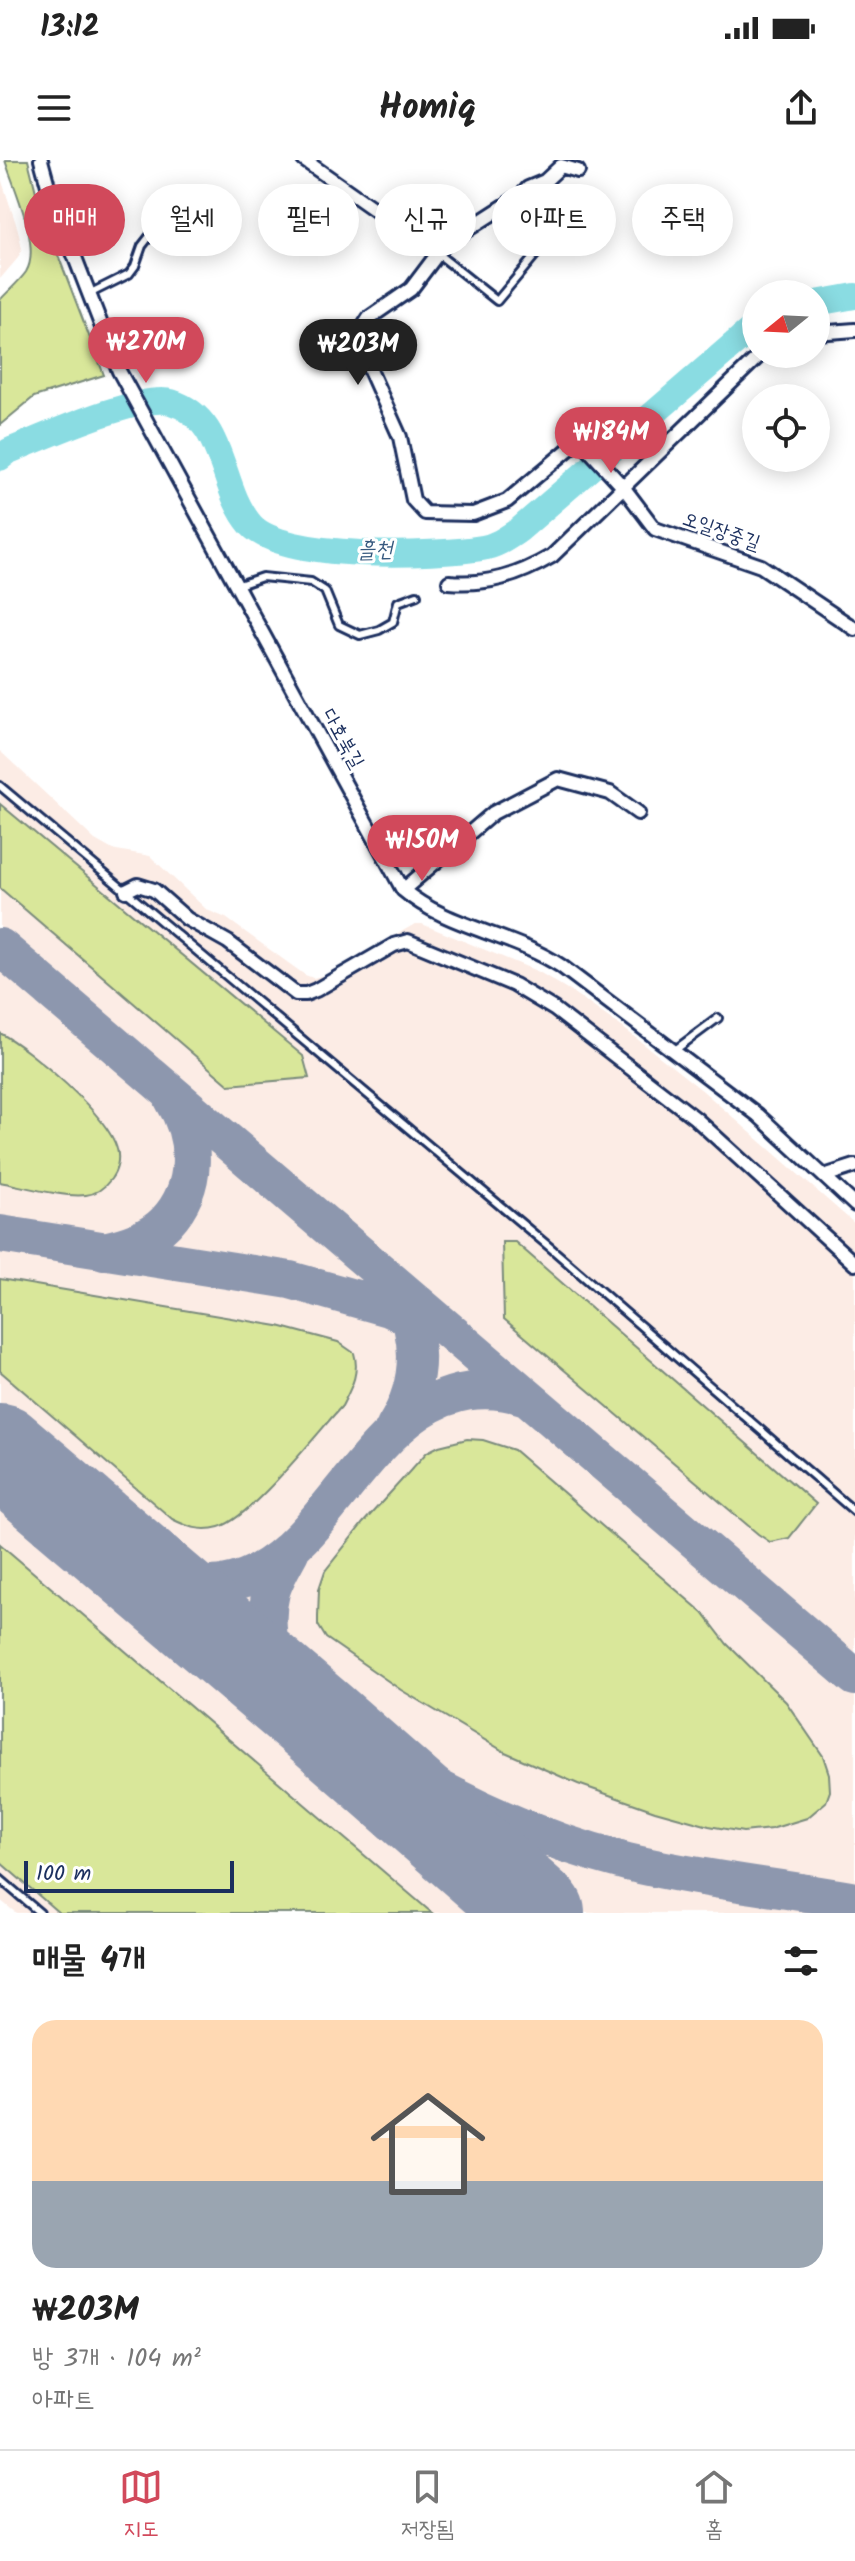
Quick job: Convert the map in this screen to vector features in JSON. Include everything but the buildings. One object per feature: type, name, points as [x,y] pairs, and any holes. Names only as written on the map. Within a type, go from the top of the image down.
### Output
[{"type":"street","points":[[41,160],[50,193],[89,294]]},
{"type":"street","points":[[304,160],[375,210]]},
{"type":"street","points":[[476,224],[528,188],[545,181],[555,169],[569,166],[578,171]]},
{"type":"street","points":[[436,256],[411,289],[369,318],[360,340],[361,350],[400,437],[410,491],[418,508],[425,513],[462,515],[496,507],[594,428]]},
{"type":"street","name":"다호북길","points":[[89,294],[119,371],[141,415],[403,890],[435,911],[539,952],[675,1050],[758,1115],[855,1205]]},
{"type":"street","points":[[830,332],[855,330]]},
{"type":"street","points":[[449,582],[488,582],[509,578],[552,556],[747,368]]},
{"type":"street","name":"오일장중길","points":[[580,440],[624,488],[655,529],[761,566],[855,629]]},
{"type":"street","points":[[403,890],[493,813],[558,779],[610,793],[638,813]]},
{"type":"street","points":[[126,891],[138,885],[154,890],[187,919],[228,942],[296,994],[316,990],[394,945],[408,941],[514,985],[554,1009],[695,1118],[855,1264]]},
{"type":"street","points":[[824,1176],[855,1166]]},
{"type":"lane","points":[[89,294],[129,274],[141,249]]},
{"type":"lane","points":[[441,256],[497,301],[535,256]]},
{"type":"lane","points":[[236,586],[262,577],[311,582],[325,591],[339,625],[360,635],[393,622],[398,602],[417,595]]},
{"type":"lane","points":[[0,786],[552,1249],[855,1512]]},
{"type":"lane","points":[[675,1050],[718,1018]]},
{"type":"lane","points":[[0,1879],[40,1913]]},
{"type":"shaded area","points":[[0,175],[22,249],[0,279]]},
{"type":"shaded area","points":[[0,751],[95,840],[111,849],[150,856],[207,910],[226,918],[305,975],[313,978],[325,975],[415,924],[422,924],[539,972],[622,1027],[703,1091],[855,1224],[855,1913],[16,1913],[0,1900]]},
{"type":"green space","points":[[5,160],[28,160],[34,184],[24,184],[24,216]]},
{"type":"green space","points":[[30,256],[58,256],[104,375],[34,397],[0,425],[0,300],[26,272]]},
{"type":"green space","points":[[0,804],[303,1056],[309,1078],[229,1085],[0,888]]},
{"type":"green space","points":[[0,1033],[67,1085],[111,1135],[117,1149],[117,1165],[111,1179],[100,1190],[86,1195],[67,1195],[0,1182]]},
{"type":"green space","points":[[502,1242],[515,1242],[816,1504],[789,1538],[770,1542],[758,1534],[504,1319]]},
{"type":"green space","points":[[0,1279],[278,1326],[338,1342],[354,1353],[354,1380],[342,1406],[248,1509],[219,1527],[200,1529],[189,1526],[172,1519],[0,1371]]},
{"type":"green space","points":[[467,1439],[483,1440],[514,1450],[703,1613],[727,1644],[786,1702],[823,1756],[829,1774],[830,1791],[826,1802],[807,1818],[771,1829],[743,1832],[655,1811],[578,1784],[505,1752],[401,1690],[326,1638],[318,1625],[319,1589],[325,1571],[427,1452]]},
{"type":"green space","points":[[0,1544],[432,1913],[59,1913],[0,1862]]},
{"type":"waterway","name":"흘천","points":[[830,300],[855,296]]},
{"type":"waterway","name":"흘천","points":[[0,458],[9,451],[115,410],[156,401],[171,402],[189,411],[202,423],[220,456],[240,510],[251,525],[268,537],[294,545],[361,553],[431,553],[482,548],[497,544],[519,530],[742,337]]},
{"type":"taxiway","points":[[0,947],[855,1677]]},
{"type":"taxiway","points":[[104,1251],[153,1233],[166,1222],[184,1194],[189,1178],[190,1146],[187,1130],[173,1099]]},
{"type":"taxiway","points":[[0,1234],[290,1280],[389,1308],[422,1323]]},
{"type":"taxiway","points":[[395,1427],[410,1396],[416,1365],[414,1333],[403,1300]]},
{"type":"taxiway","points":[[135,1563],[200,1585],[252,1575],[296,1543],[373,1453],[415,1414],[465,1392],[527,1397]]},
{"type":"taxiway","points":[[290,1552],[271,1592],[269,1637],[277,1667],[302,1704]]},
{"type":"taxiway","points":[[280,1689],[403,1769],[534,1832],[627,1862],[712,1879],[855,1901]]},
{"type":"runway","points":[[0,1450],[320,1722],[538,1913]]}]
